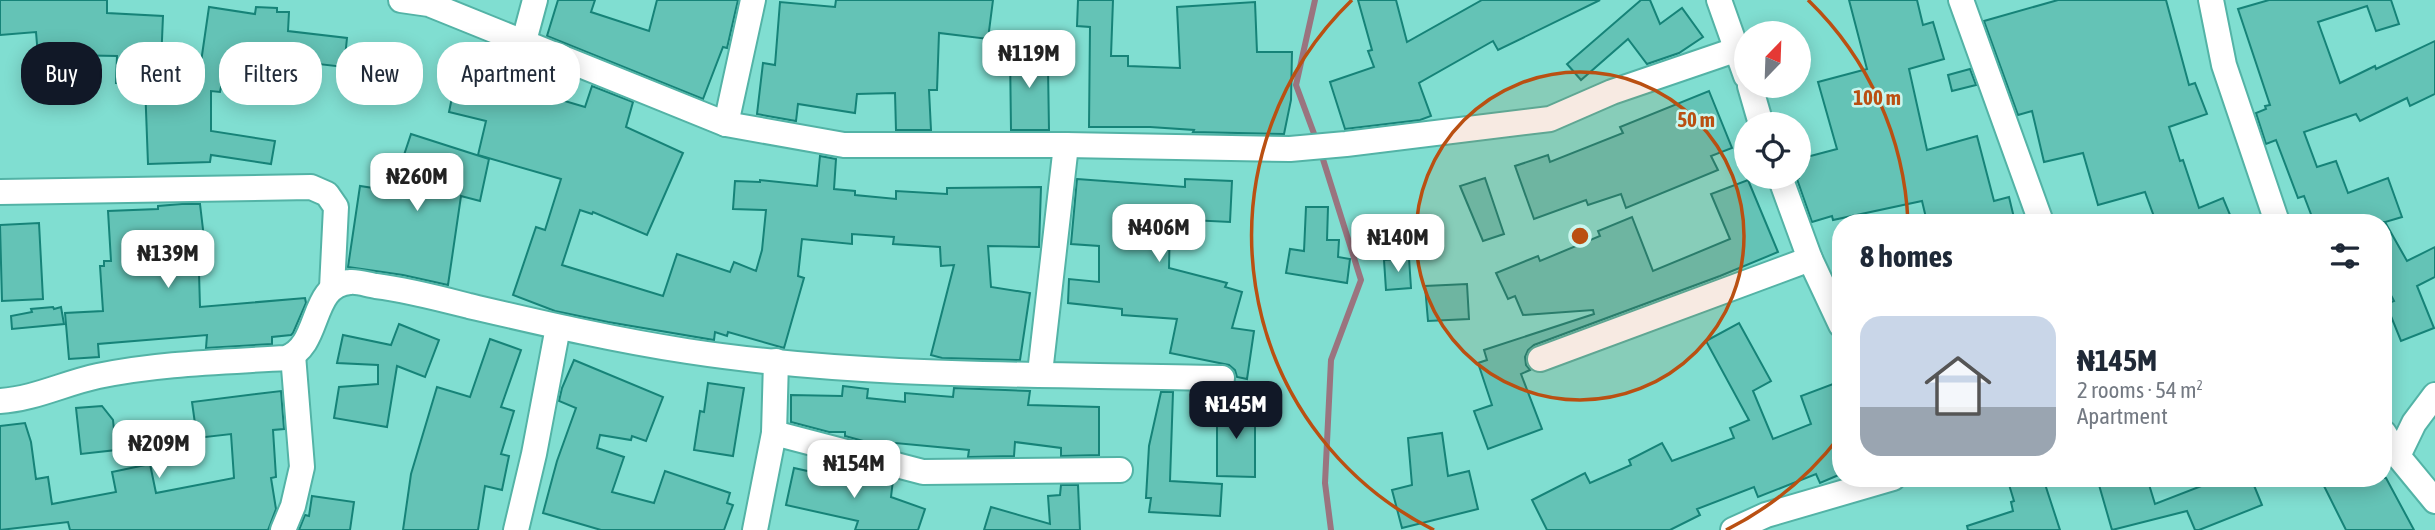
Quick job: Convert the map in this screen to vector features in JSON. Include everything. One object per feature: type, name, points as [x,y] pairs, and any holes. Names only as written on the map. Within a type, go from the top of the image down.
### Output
[{"type":"street","points":[[401,0],[429,4],[726,124],[844,145],[1290,149],[1346,144],[1550,119],[1612,92],[1734,50]]},
{"type":"street","points":[[524,41],[535,0]]},
{"type":"street","points":[[726,124],[752,0]]},
{"type":"street","points":[[1719,0],[1734,39]]},
{"type":"street","points":[[1961,0],[2038,214]]},
{"type":"street","points":[[2211,0],[2224,65],[2274,214]]},
{"type":"street","points":[[1040,373],[1066,145]]},
{"type":"street","points":[[0,192],[311,187],[327,194],[336,207],[332,288]]},
{"type":"street","points":[[1784,189],[1810,259],[1832,305]]},
{"type":"street","points":[[1541,359],[1810,259]]},
{"type":"street","points":[[0,401],[18,400],[97,376],[194,362],[272,359],[293,355],[313,329],[322,300],[332,288],[350,282],[402,290],[558,327],[688,351],[776,361],[896,370],[1222,378]]},
{"type":"street","points":[[516,530],[534,454],[558,327]]},
{"type":"street","points":[[283,530],[302,467],[293,355]]},
{"type":"street","points":[[755,530],[774,433],[776,361]]},
{"type":"street","points":[[2398,456],[2414,424],[2435,395]]},
{"type":"street","points":[[774,433],[923,472],[1120,470]]},
{"type":"street","points":[[2392,446],[2435,501]]},
{"type":"street","points":[[1733,530],[1766,516],[1863,487]]},
{"type":"building","points":[[0,0],[107,0],[107,13],[163,16],[162,42],[116,42],[116,56],[102,56],[102,42],[37,42],[36,32],[0,35]]},
{"type":"building","points":[[558,0],[595,0],[591,12],[649,31],[657,0],[738,0],[727,48],[723,47],[703,99],[580,49],[580,42],[562,42],[547,36]]},
{"type":"building","points":[[836,0],[993,0],[988,39],[939,33],[937,90],[929,90],[931,130],[896,130],[895,93],[857,94],[855,113],[798,104],[796,121],[757,114],[763,63],[775,65],[780,2],[835,7]]},
{"type":"building","points":[[1078,0],[1113,0],[1111,56],[1128,56],[1128,66],[1180,68],[1177,7],[1255,2],[1257,52],[1292,52],[1291,100],[1284,134],[1193,132],[1194,130],[1150,127],[1089,127],[1090,27],[1077,26]]},
{"type":"building","points":[[1358,0],[1396,0],[1407,42],[1482,0],[1600,0],[1498,50],[1493,41],[1419,83],[1431,116],[1420,120],[1345,129],[1330,82],[1374,67],[1368,51],[1372,50]]},
{"type":"building","points":[[1641,0],[1650,0],[1660,24],[1682,8],[1703,37],[1679,53],[1647,64],[1628,39],[1581,80],[1567,64]]},
{"type":"building","points":[[1849,0],[1917,0],[1923,25],[1933,22],[1944,59],[1909,69],[1927,150],[1977,136],[1994,201],[2009,197],[2013,214],[1925,214],[1922,201],[1861,214],[1832,214],[1812,222],[1800,189],[1811,189],[1811,156],[1837,149],[1818,82],[1867,69]]},
{"type":"building","points":[[2058,0],[2166,0],[2189,85],[2195,83],[2207,114],[2169,127],[2199,208],[2223,198],[2230,214],[2153,214],[2145,192],[2098,205],[2083,153],[2044,162],[2032,111],[2018,115],[1984,21]]},
{"type":"building","points":[[2269,0],[2391,0],[2399,24],[2376,31],[2367,6],[2318,22],[2340,83],[2435,41],[2435,94],[2410,106],[2407,98],[2360,121],[2356,114],[2304,132],[2317,167],[2336,161],[2348,193],[2388,178],[2402,217],[2392,220],[2392,214],[2311,214],[2304,196],[2298,198],[2276,140],[2266,144],[2256,113],[2270,105],[2238,9]]},
{"type":"building","points":[[209,7],[255,14],[256,7],[277,8],[277,12],[289,12],[288,31],[347,38],[347,42],[336,42],[336,66],[322,64],[322,42],[219,42],[219,92],[211,91],[211,131],[275,141],[271,164],[211,155],[210,162],[148,164],[146,105],[205,105],[204,42]]},
{"type":"building","points":[[1046,49],[1049,130],[1011,130],[1010,51]]},
{"type":"building","points":[[1970,69],[1976,85],[1952,91],[1948,75]]},
{"type":"building","points":[[592,86],[633,102],[626,127],[683,153],[647,235],[593,212],[592,214],[580,210],[562,265],[663,296],[677,254],[730,272],[734,262],[756,271],[762,250],[766,210],[733,209],[735,181],[760,180],[817,186],[820,156],[836,159],[834,189],[855,191],[855,195],[896,199],[896,191],[947,194],[947,188],[1041,187],[1039,247],[988,246],[991,287],[1030,293],[1020,360],[942,358],[931,355],[954,265],[941,266],[940,247],[893,244],[894,237],[852,234],[852,244],[802,239],[798,276],[804,278],[784,348],[728,332],[727,336],[715,332],[714,340],[608,322],[555,311],[513,295],[536,227],[545,230],[561,179],[478,155],[486,121],[449,112],[450,105],[585,107]]},
{"type":"building","points":[[1709,91],[1732,148],[1711,156],[1718,170],[1626,208],[1621,194],[1588,205],[1586,200],[1534,219],[1515,166],[1548,155],[1550,162],[1623,133],[1620,127]]},
{"type":"building","points":[[411,134],[489,159],[480,201],[461,196],[448,285],[348,267],[360,186],[392,191]]},
{"type":"building","points":[[1485,178],[1504,234],[1483,241],[1460,186]]},
{"type":"building","points":[[1077,179],[1185,187],[1185,179],[1232,181],[1230,222],[1170,219],[1169,268],[1227,283],[1225,287],[1242,292],[1232,328],[1254,331],[1247,379],[1237,377],[1235,370],[1229,365],[1170,353],[1177,319],[1122,315],[1122,309],[1068,303],[1069,279],[1099,282],[1099,246],[1071,244]]},
{"type":"building","points":[[1734,185],[1734,189],[1752,189],[1778,252],[1534,345],[1525,357],[1530,370],[1521,374],[1542,429],[1488,449],[1474,411],[1492,405],[1478,363],[1487,360],[1484,350],[1594,314],[1593,310],[1523,315],[1515,296],[1508,299],[1496,273],[1538,256],[1540,261],[1600,236],[1598,231],[1632,217],[1653,271],[1730,239],[1711,194]]},
{"type":"building","points":[[200,204],[204,238],[198,238],[200,307],[305,298],[306,303],[293,333],[272,337],[272,344],[206,348],[207,335],[98,344],[99,357],[69,359],[65,313],[103,311],[100,266],[104,266],[104,261],[111,261],[108,211],[158,209],[158,206]]},
{"type":"building","points":[[1306,207],[1328,207],[1327,240],[1339,240],[1338,257],[1350,259],[1347,283],[1286,273],[1290,249],[1304,251]]},
{"type":"building","points":[[39,223],[43,299],[2,301],[0,225]]},
{"type":"building","points":[[2392,234],[2407,261],[2435,247],[2435,277],[2417,286],[2434,328],[2401,341],[2392,319]]},
{"type":"building","points":[[1409,258],[1411,288],[1386,290],[1384,260]]},
{"type":"building","points":[[1467,284],[1469,319],[1428,321],[1425,286]]},
{"type":"building","points":[[61,307],[64,324],[12,329],[11,316],[32,312],[31,309]]},
{"type":"building","points":[[1739,323],[1771,381],[1753,391],[1773,439],[1811,424],[1801,396],[1832,384],[1832,478],[1820,483],[1816,474],[1758,497],[1754,487],[1697,509],[1700,515],[1670,530],[1547,530],[1532,500],[1585,473],[1590,483],[1631,465],[1629,460],[1662,443],[1672,461],[1734,438],[1730,428],[1749,420],[1706,341]]},
{"type":"building","points":[[399,324],[439,340],[425,377],[397,366],[387,427],[334,418],[339,387],[378,384],[378,365],[337,363],[343,335],[391,345]]},
{"type":"building","points":[[490,339],[521,350],[501,407],[514,411],[501,454],[509,456],[502,490],[485,486],[478,530],[403,530],[411,474],[437,387],[470,397]]},
{"type":"building","points":[[574,360],[663,397],[646,441],[632,436],[631,440],[600,435],[597,448],[624,457],[612,492],[654,503],[665,471],[730,493],[727,503],[733,505],[724,530],[601,530],[543,513],[557,461],[576,408],[559,401]]},
{"type":"building","points":[[708,383],[744,388],[733,456],[694,450],[700,411],[704,412]]},
{"type":"building","points":[[843,386],[868,389],[867,398],[905,402],[905,393],[953,397],[954,388],[1030,391],[1028,405],[1099,407],[1099,455],[1061,456],[1061,448],[1015,442],[1014,456],[968,457],[969,450],[885,442],[885,447],[845,436],[845,432],[829,432],[791,422],[791,395],[842,396]]},
{"type":"building","points":[[281,391],[284,429],[273,430],[276,477],[271,478],[276,509],[268,530],[70,530],[68,522],[0,530],[0,426],[25,423],[31,442],[36,479],[48,477],[52,504],[116,492],[112,472],[150,464],[156,493],[234,478],[231,434],[197,438],[192,402]]},
{"type":"building","points":[[1161,392],[1173,392],[1170,481],[1222,484],[1220,516],[1149,512],[1151,498],[1146,498],[1149,446]]},
{"type":"building","points":[[1217,405],[1255,405],[1255,477],[1217,476]]},
{"type":"building","points":[[102,406],[113,420],[116,450],[81,454],[76,408]]},
{"type":"building","points":[[1442,433],[1448,476],[1469,471],[1478,509],[1402,528],[1392,490],[1412,485],[1408,438]]},
{"type":"building","points":[[841,466],[893,480],[891,497],[925,509],[918,530],[855,530],[858,521],[786,505],[794,468],[839,478]]},
{"type":"building","points":[[1061,485],[1078,485],[1080,530],[984,530],[991,507],[1050,524],[1048,496],[1060,495]]},
{"type":"building","points":[[2010,487],[2046,487],[2060,530],[1968,530],[1967,526],[2013,511],[2011,502],[2014,501]]},
{"type":"building","points":[[2100,487],[2150,487],[2155,504],[2199,487],[2255,487],[2262,505],[2199,530],[2195,530],[2187,511],[2112,530]]},
{"type":"building","points":[[2324,487],[2391,487],[2414,530],[2346,530]]},
{"type":"building","points":[[312,496],[354,502],[350,530],[299,530],[305,515],[309,516]]},
{"type":"waterway","points":[[1315,0],[1296,85],[1316,139]]},
{"type":"waterway","points":[[1321,153],[1361,280],[1331,360],[1325,483],[1331,530]]}]
